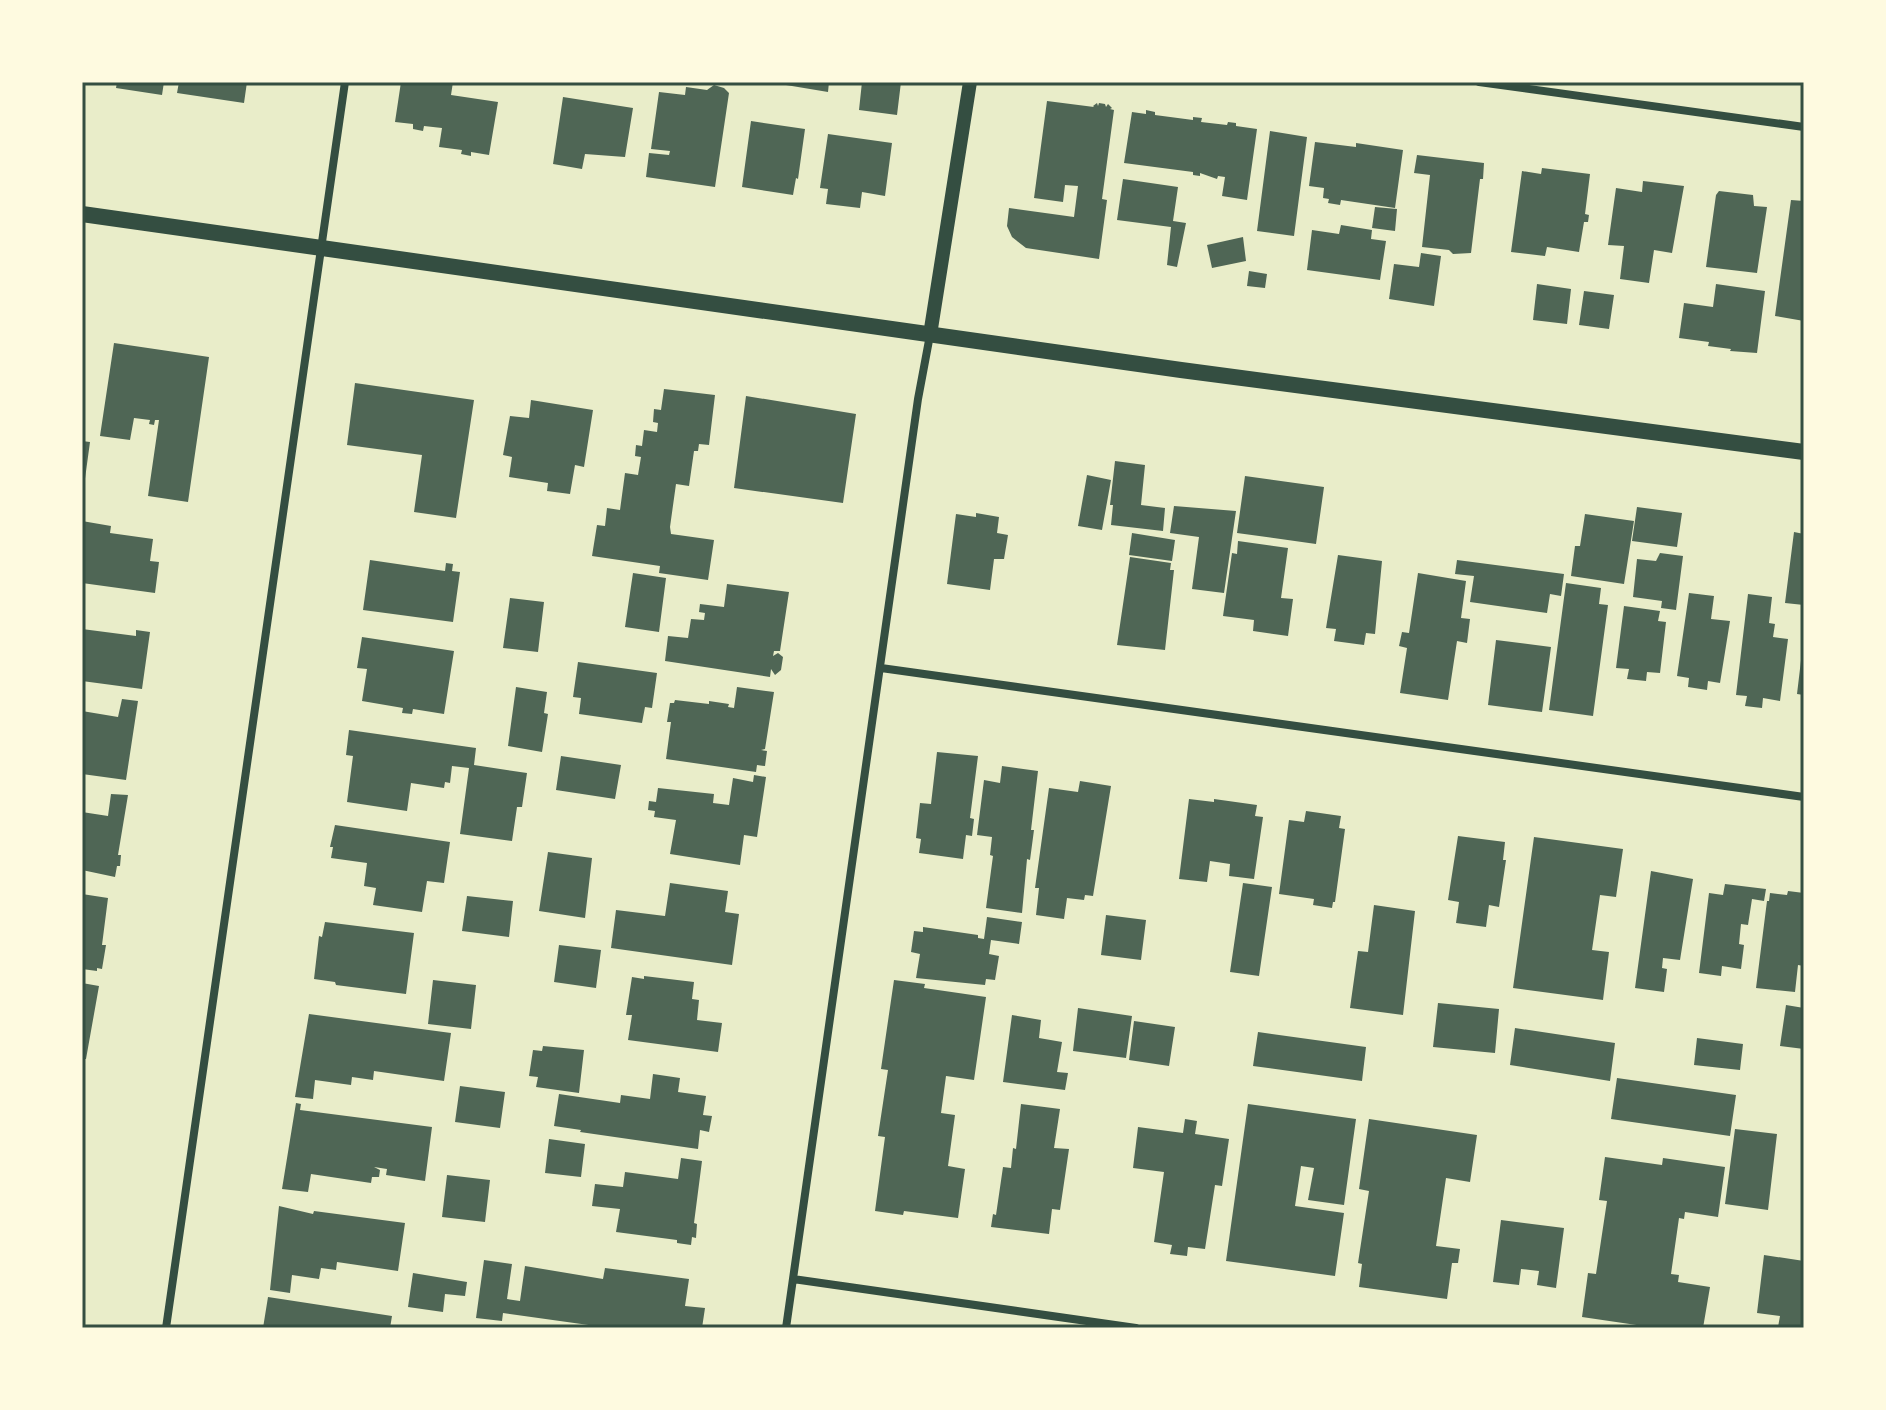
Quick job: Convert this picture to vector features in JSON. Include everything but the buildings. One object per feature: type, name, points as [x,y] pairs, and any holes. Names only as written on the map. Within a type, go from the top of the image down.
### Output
[{"type":"main road","points":[[82,214],[930,335],[1804,452]]},
{"type":"street","points":[[166,1328],[345,82]]},
{"type":"street","points":[[786,1328],[918,399],[970,82]]},
{"type":"street","points":[[1479,82],[1804,127]]},
{"type":"street","points":[[881,668],[1804,797]]},
{"type":"street","points":[[793,1279],[1136,1328]]}]
